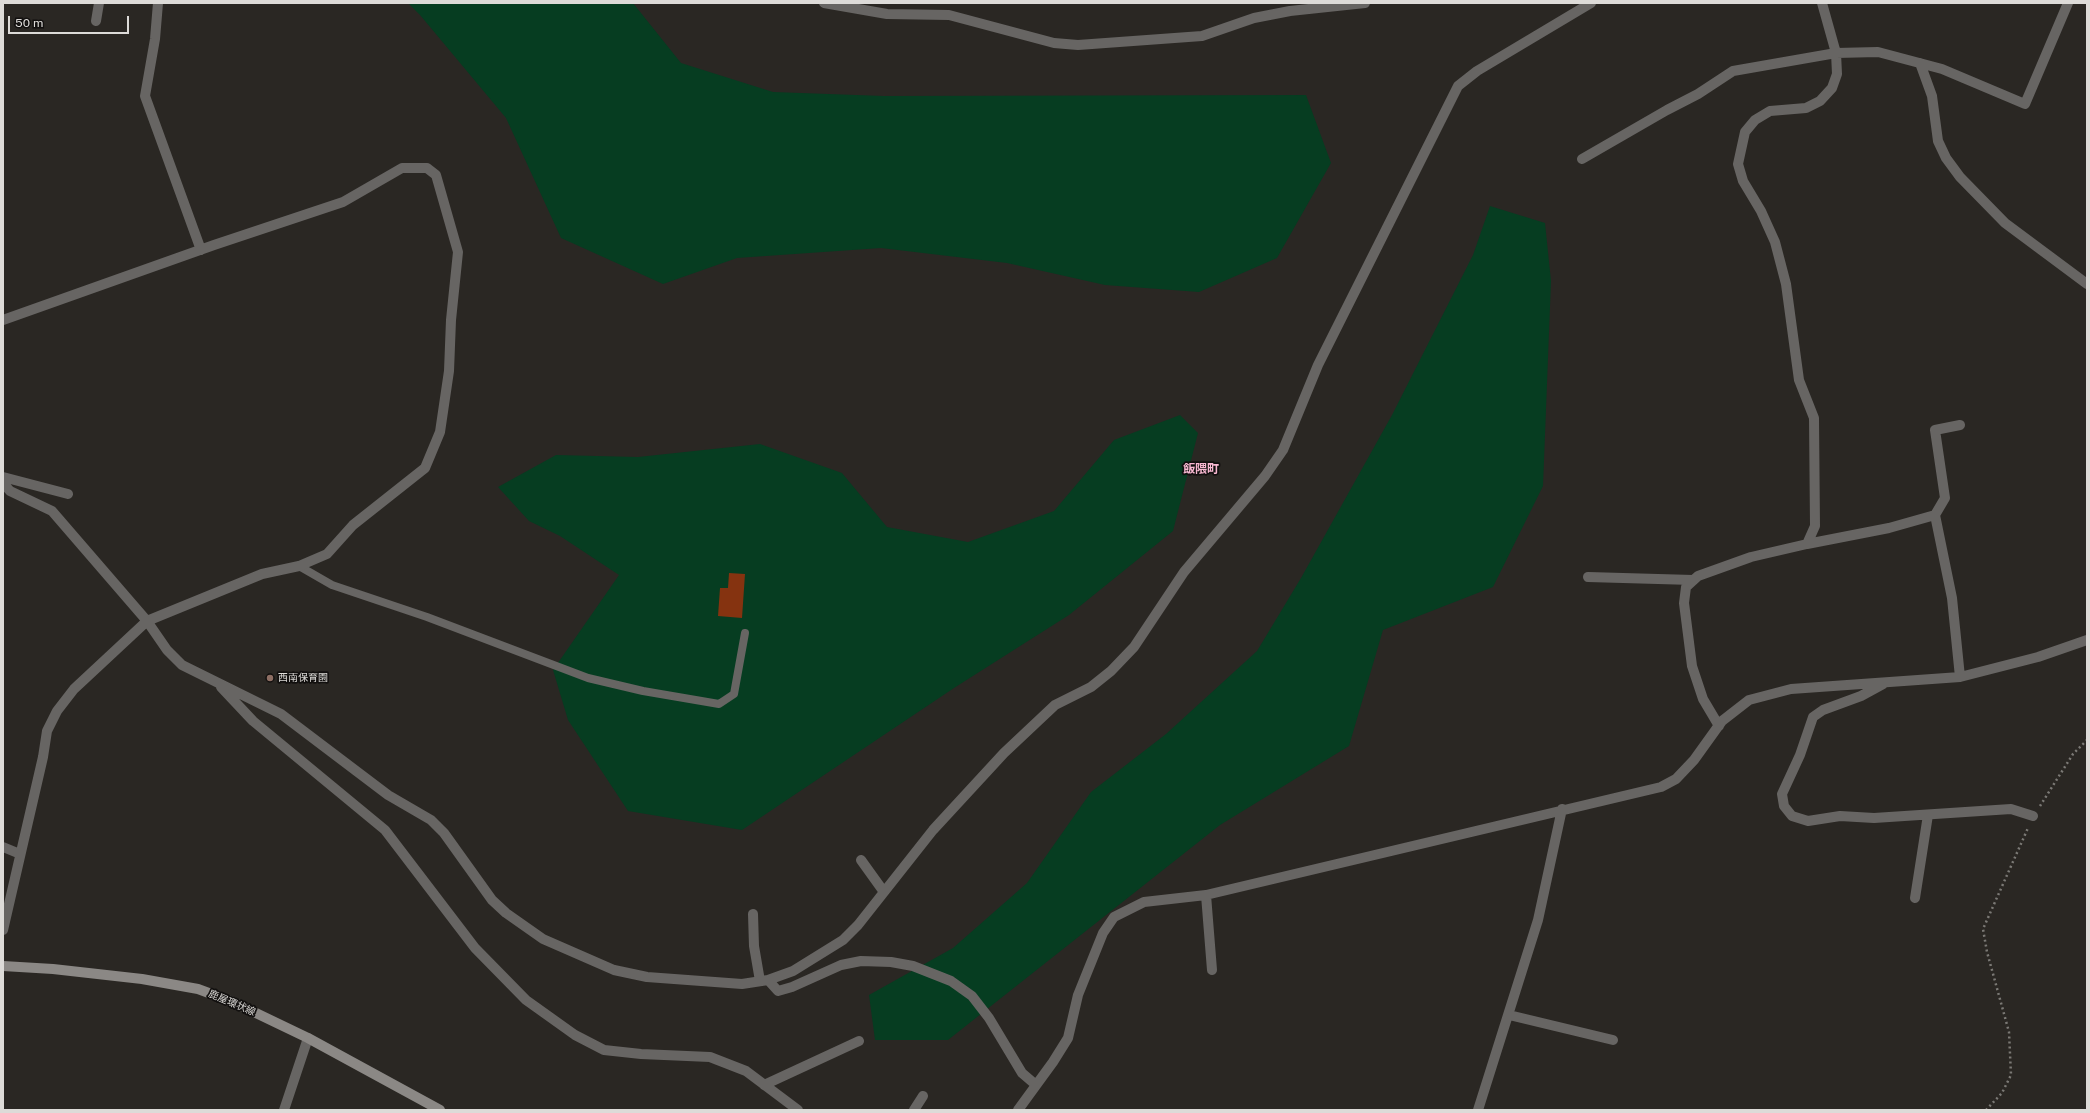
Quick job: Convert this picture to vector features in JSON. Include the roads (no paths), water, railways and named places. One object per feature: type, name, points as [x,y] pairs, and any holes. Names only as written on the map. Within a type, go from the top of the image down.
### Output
[{"type":"main road","name":"鹿屋環状線","points":[[3,966],[53,969],[142,979],[198,989],[233,1002],[308,1038],[440,1110]]},
{"type":"street","points":[[96,21],[99,3]]},
{"type":"street","points":[[158,3],[155,39],[144,96],[201,250]]},
{"type":"street","points":[[824,3],[887,14],[949,15],[1054,43],[1078,45],[1202,36],[1254,18],[1290,11],[1365,3]]},
{"type":"street","points":[[3,483],[7,492],[52,511],[147,621],[167,650],[182,665],[281,714],[388,795],[431,820],[444,833],[492,900],[506,913],[543,939],[614,970],[647,977],[742,984],[764,981],[793,971],[843,940],[884,892],[933,830],[1004,753],[1055,705],[1090,686],[1111,671],[1134,647],[1184,572],[1265,476],[1283,450],[1318,365],[1458,86],[1477,71],[1591,3]]},
{"type":"street","points":[[1807,544],[1815,526],[1814,418],[1799,380],[1786,284],[1775,242],[1761,211],[1743,181],[1738,164],[1745,132],[1755,120],[1770,111],[1806,108],[1820,101],[1832,88],[1837,74],[1836,53],[1822,3]]},
{"type":"street","points":[[1582,159],[1698,94],[1733,71],[1836,53],[1878,52],[1920,63],[1942,69],[2024,104],[2068,3]]},
{"type":"street","points":[[1920,63],[1932,96],[1938,140],[1946,158],[1960,177],[2005,223],[2087,284]]},
{"type":"street","points":[[3,320],[201,250],[343,202],[402,168],[427,168],[436,175],[458,252],[451,320],[448,371],[440,432],[433,452],[425,468],[353,525],[327,554],[299,566],[262,574],[147,621],[74,689],[57,711],[47,731],[3,930]]},
{"type":"street","points":[[1960,425],[1935,430],[1945,498],[1935,515],[1952,598],[1960,677]]},
{"type":"street","points":[[3,477],[68,494]]},
{"type":"street","points":[[1719,726],[1703,699],[1692,666],[1684,603],[1686,587],[1693,580],[1698,576],[1751,557],[1807,544],[1889,528],[1935,515]]},
{"type":"street","points":[[1588,577],[1693,580]]},
{"type":"street","points":[[1018,1110],[1068,1038],[1078,995],[1103,933],[1114,917],[1144,902],[1206,895],[1661,787],[1676,780],[1694,760],[1719,726],[1749,700],[1791,689],[1960,677],[2038,657],[2087,640]]},
{"type":"street","points":[[215,681],[253,721],[385,830],[475,948],[526,1000],[575,1035],[604,1050],[641,1054],[710,1057],[746,1071],[798,1110]]},
{"type":"street","points":[[1886,682],[1861,696],[1823,710],[1812,717],[1800,755],[1782,794],[1784,806],[1792,816],[1808,821],[1840,816],[1874,818],[2011,809],[2033,816]]},
{"type":"street","points":[[1478,1110],[1538,920],[1562,810]]},
{"type":"street","points":[[1915,898],[1928,815]]},
{"type":"street","points":[[3,847],[20,854]]},
{"type":"street","points":[[861,860],[884,892]]},
{"type":"street","points":[[1206,895],[1212,970]]},
{"type":"street","points":[[753,914],[754,946],[764,981],[778,991],[792,987],[841,965],[861,961],[891,962],[912,966],[951,981],[972,996],[989,1018],[1022,1073],[1036,1085]]},
{"type":"street","points":[[1508,1015],[1613,1040]]},
{"type":"street","points":[[284,1110],[308,1038]]},
{"type":"street","points":[[764,1085],[859,1041]]},
{"type":"street","points":[[914,1110],[923,1096]]},
{"type":"lane","points":[[299,566],[332,585],[427,617],[588,678],[643,691],[719,704],[734,694],[745,633]]},
{"type":"place","name":"西南保育園","points":[[270,678]]},
{"type":"district","name":"飯隈町","points":[[1201,469]]}]
